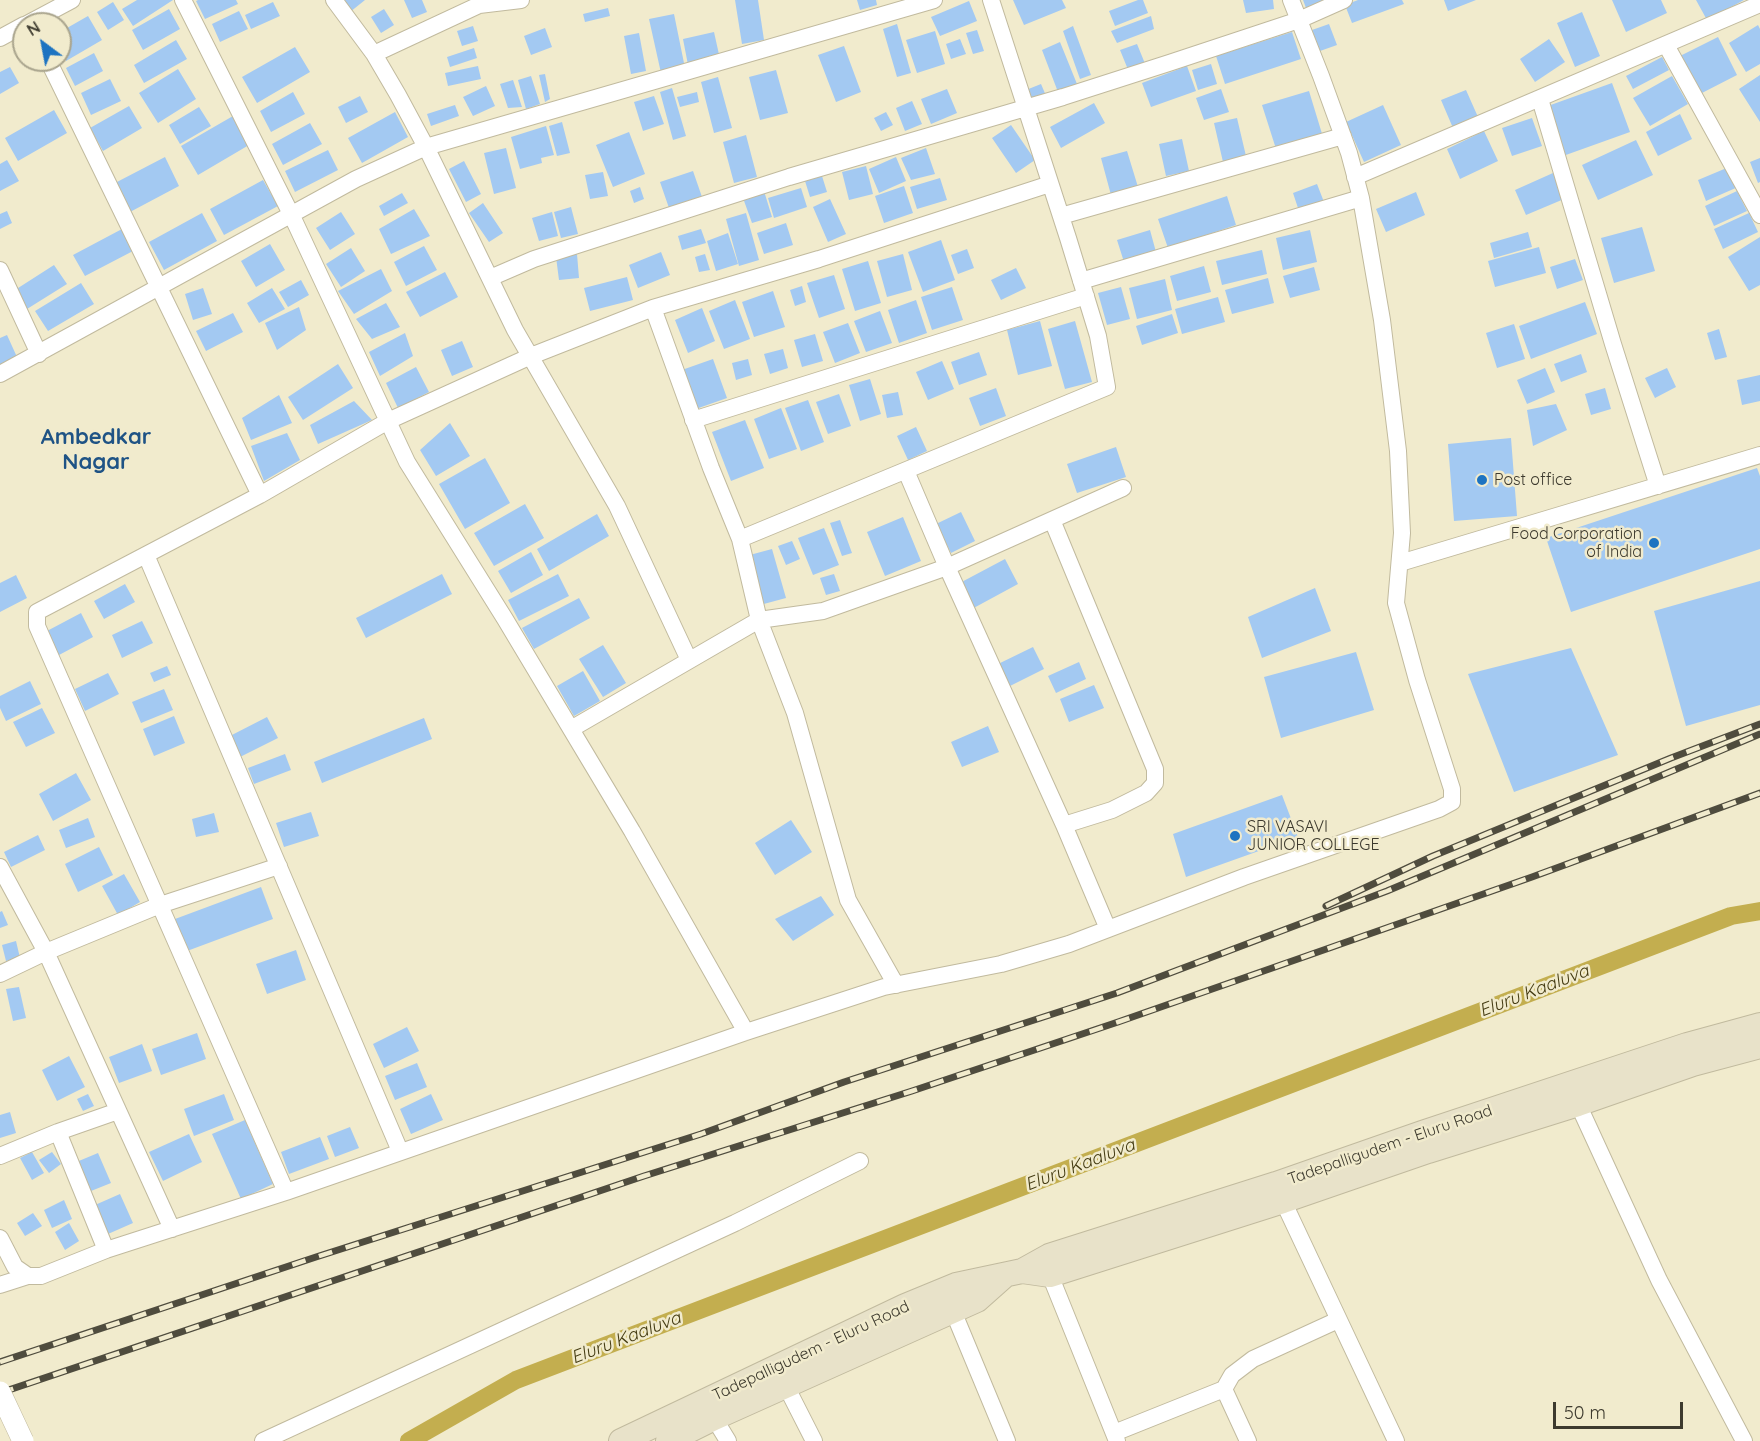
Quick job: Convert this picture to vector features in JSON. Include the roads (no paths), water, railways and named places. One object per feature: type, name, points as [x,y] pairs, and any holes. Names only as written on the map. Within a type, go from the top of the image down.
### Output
[{"type":"main road","name":"Tadepalligudem - Eluru Road","points":[[621,1441],[905,1306],[956,1285],[1005,1274],[1049,1256],[1276,1184],[1687,1045],[1760,1025]]},
{"type":"main road","name":"Tadepalligudem - Eluru Road","points":[[668,1441],[976,1300],[1005,1274],[1050,1275],[1283,1201],[1693,1064],[1760,1046]]},
{"type":"street","points":[[50,12],[72,0]]},
{"type":"street","points":[[183,0],[292,216],[407,462],[632,831],[746,1032]]},
{"type":"street","points":[[334,0],[374,54],[426,147],[489,278],[617,506],[689,660]]},
{"type":"street","points":[[374,54],[479,5],[521,0]]},
{"type":"street","points":[[0,374],[159,289],[356,179],[426,147],[934,0]]},
{"type":"street","points":[[740,539],[1107,387],[1098,336],[991,0]]},
{"type":"street","points":[[0,1285],[27,1276],[41,1276],[106,1250],[286,1192],[746,1032],[884,987],[1001,964],[1069,944],[1244,878],[1439,809],[1452,802],[1452,789],[1417,680],[1396,603],[1402,533],[1398,451],[1382,320],[1361,198],[1343,136],[1291,0]]},
{"type":"street","points":[[489,278],[534,259],[789,177],[1025,108],[1299,20],[1344,0]]},
{"type":"street","points":[[1355,177],[1760,4]]},
{"type":"street","points":[[1666,45],[1760,215]]},
{"type":"street","points":[[54,72],[260,495]]},
{"type":"street","points":[[1540,99],[1658,486]]},
{"type":"street","points":[[1061,216],[1343,136]]},
{"type":"street","points":[[286,1192],[37,626],[37,612],[260,495],[388,421],[531,356],[653,308],[819,260],[1050,184]]},
{"type":"street","points":[[693,420],[1361,198]]},
{"type":"street","points":[[0,270],[39,354]]},
{"type":"street","points":[[653,308],[693,420],[740,539],[759,620],[795,713],[848,900],[896,985]]},
{"type":"street","points":[[1400,563],[1760,455]]},
{"type":"street","points":[[906,471],[1108,929]]},
{"type":"street","points":[[571,729],[759,620],[824,611],[947,567],[1123,488]]},
{"type":"street","points":[[1052,520],[1155,769],[1155,783],[1146,793],[1112,810],[1064,825]]},
{"type":"street","points":[[146,555],[400,1151]]},
{"type":"street","points":[[0,974],[46,952],[160,905],[279,866]]},
{"type":"street","points":[[0,867],[5,886],[46,952],[172,1229]]},
{"type":"street","points":[[1578,1104],[1659,1280],[1744,1441]]},
{"type":"street","points":[[0,1156],[118,1111]]},
{"type":"street","points":[[58,1132],[106,1250]]},
{"type":"street","points":[[263,1441],[724,1228],[860,1161]]},
{"type":"street","points":[[1283,1201],[1393,1440]]},
{"type":"street","points":[[0,1238],[15,1267],[27,1276]]},
{"type":"street","points":[[1050,1275],[1115,1437],[1224,1389],[1232,1375],[1253,1359],[1338,1320]]},
{"type":"street","points":[[953,1311],[1007,1441]]},
{"type":"street","points":[[786,1386],[814,1441]]},
{"type":"street","points":[[1224,1389],[1248,1441]]},
{"type":"street","points":[[0,1392],[23,1441]]},
{"type":"street","points":[[714,1418],[728,1441]]},
{"type":"waterway","name":"Eluru Kaaluva","points":[[409,1441],[516,1380],[1731,916],[1760,911]]},
{"type":"railway","points":[[1326,906],[1433,856],[1760,724]]},
{"type":"railway","points":[[0,1362],[316,1257],[701,1134],[844,1082],[1117,993],[1387,891],[1760,734]]},
{"type":"railway","points":[[0,1393],[644,1176],[912,1091],[1118,1022],[1532,877],[1760,793]]},
{"type":"place","name":"Post office","points":[[1482,480]]},
{"type":"place","name":"Food Corporation of India","points":[[1654,543]]},
{"type":"place","name":"SRI VASAVI JUNIOR COLLEGE","points":[[1235,836]]},
{"type":"district","name":"Ambedkar Nagar","points":[[96,450]]}]
